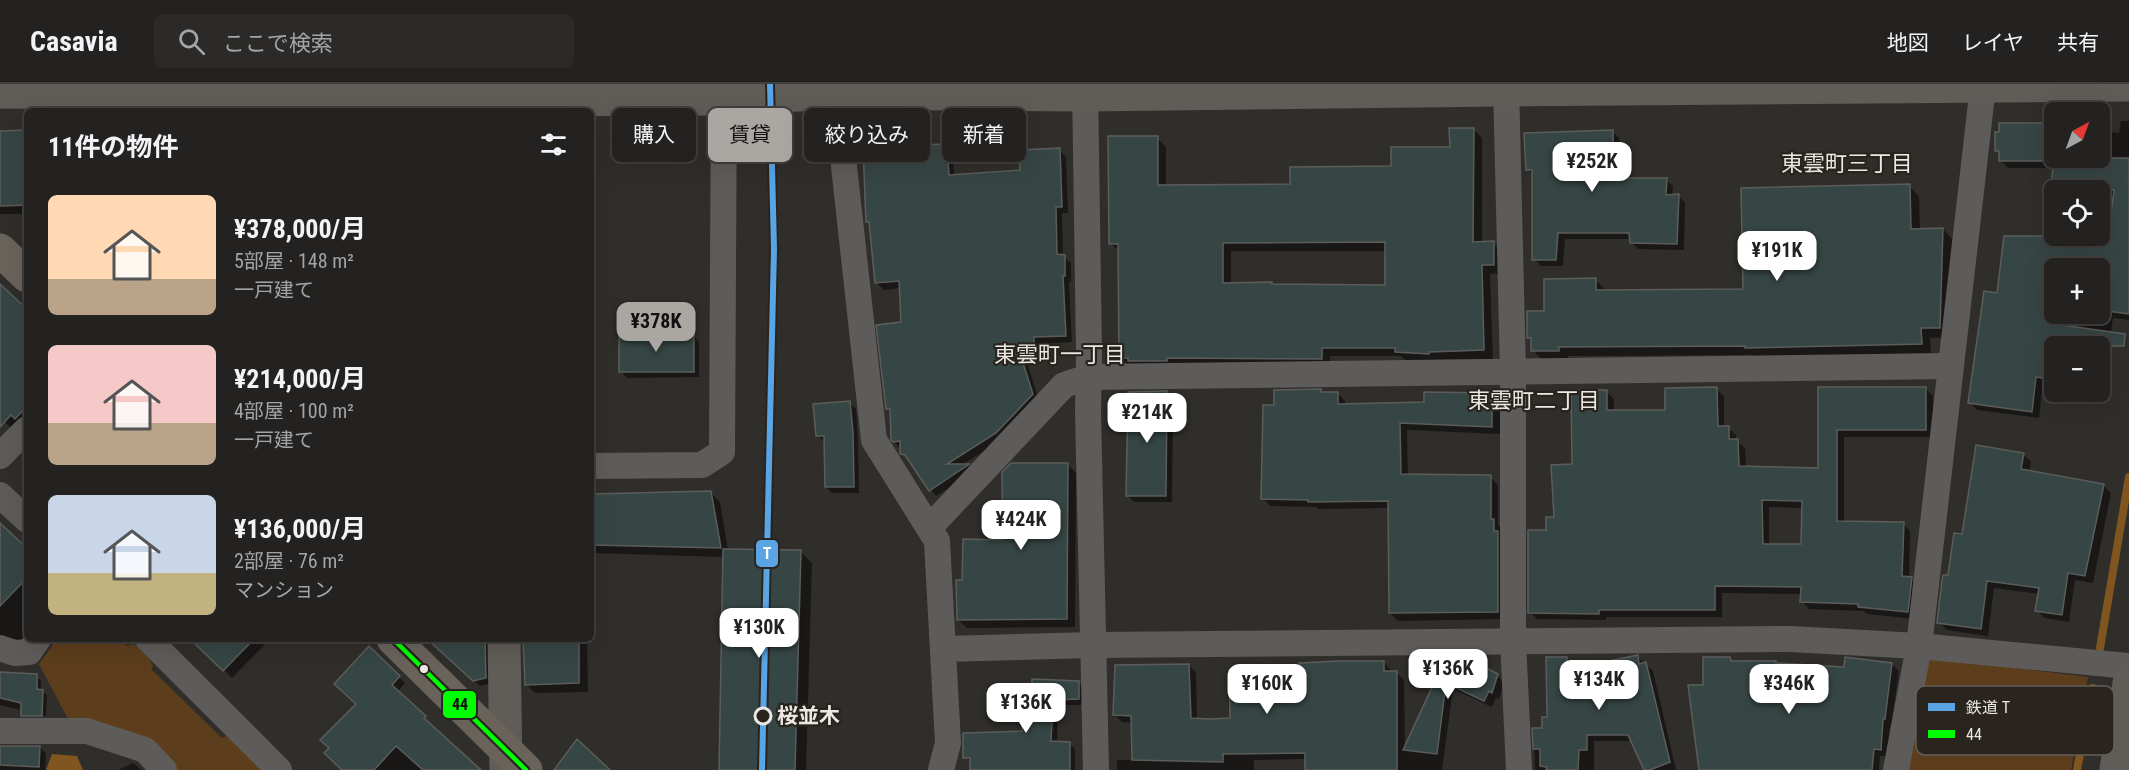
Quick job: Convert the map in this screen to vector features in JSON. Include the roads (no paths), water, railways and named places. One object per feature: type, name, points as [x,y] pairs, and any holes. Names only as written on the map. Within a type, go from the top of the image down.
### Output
[{"type":"main road","points":[[0,92],[183,90],[240,103],[477,98],[502,100],[816,91],[2129,85]]},
{"type":"main road","points":[[0,250],[24,273]]},
{"type":"main road","points":[[396,642],[513,764]]},
{"type":"main road","points":[[504,642],[513,764]]},
{"type":"main road","points":[[2116,770],[2129,683]]},
{"type":"street","points":[[1896,770],[1919,646],[1950,366],[1993,85]]},
{"type":"street","points":[[1506,87],[1513,372],[1513,640],[1518,770]]},
{"type":"street","points":[[1085,90],[1096,770]]},
{"type":"street","points":[[816,91],[874,440],[937,541],[948,743],[941,770]]},
{"type":"street","points":[[594,466],[702,465],[722,452],[725,92]]},
{"type":"street","points":[[929,528],[1064,385],[1088,377],[1950,366]]},
{"type":"street","points":[[0,456],[24,432]]},
{"type":"street","points":[[0,495],[24,517]]},
{"type":"street","points":[[944,649],[1513,640],[1790,639],[1919,646],[2129,666]]},
{"type":"street","points":[[0,648],[15,653],[29,652],[36,642]]},
{"type":"street","points":[[151,642],[279,770]]},
{"type":"street","points":[[0,731],[87,731],[145,750],[164,770]]},
{"type":"waterway","points":[[2100,648],[2129,477]]},
{"type":"waterway","points":[[2077,770],[2080,755]]},
{"type":"rail line","name":"T","points":[[762,770],[774,249],[770,84]]},
{"type":"place","name":"桜並木","points":[[763,716]]},
{"type":"district","name":"東雲町三丁目","points":[[1847,163]]},
{"type":"district","name":"東雲町一丁目","points":[[1060,354]]},
{"type":"district","name":"東雲町二丁目","points":[[1534,400]]}]
